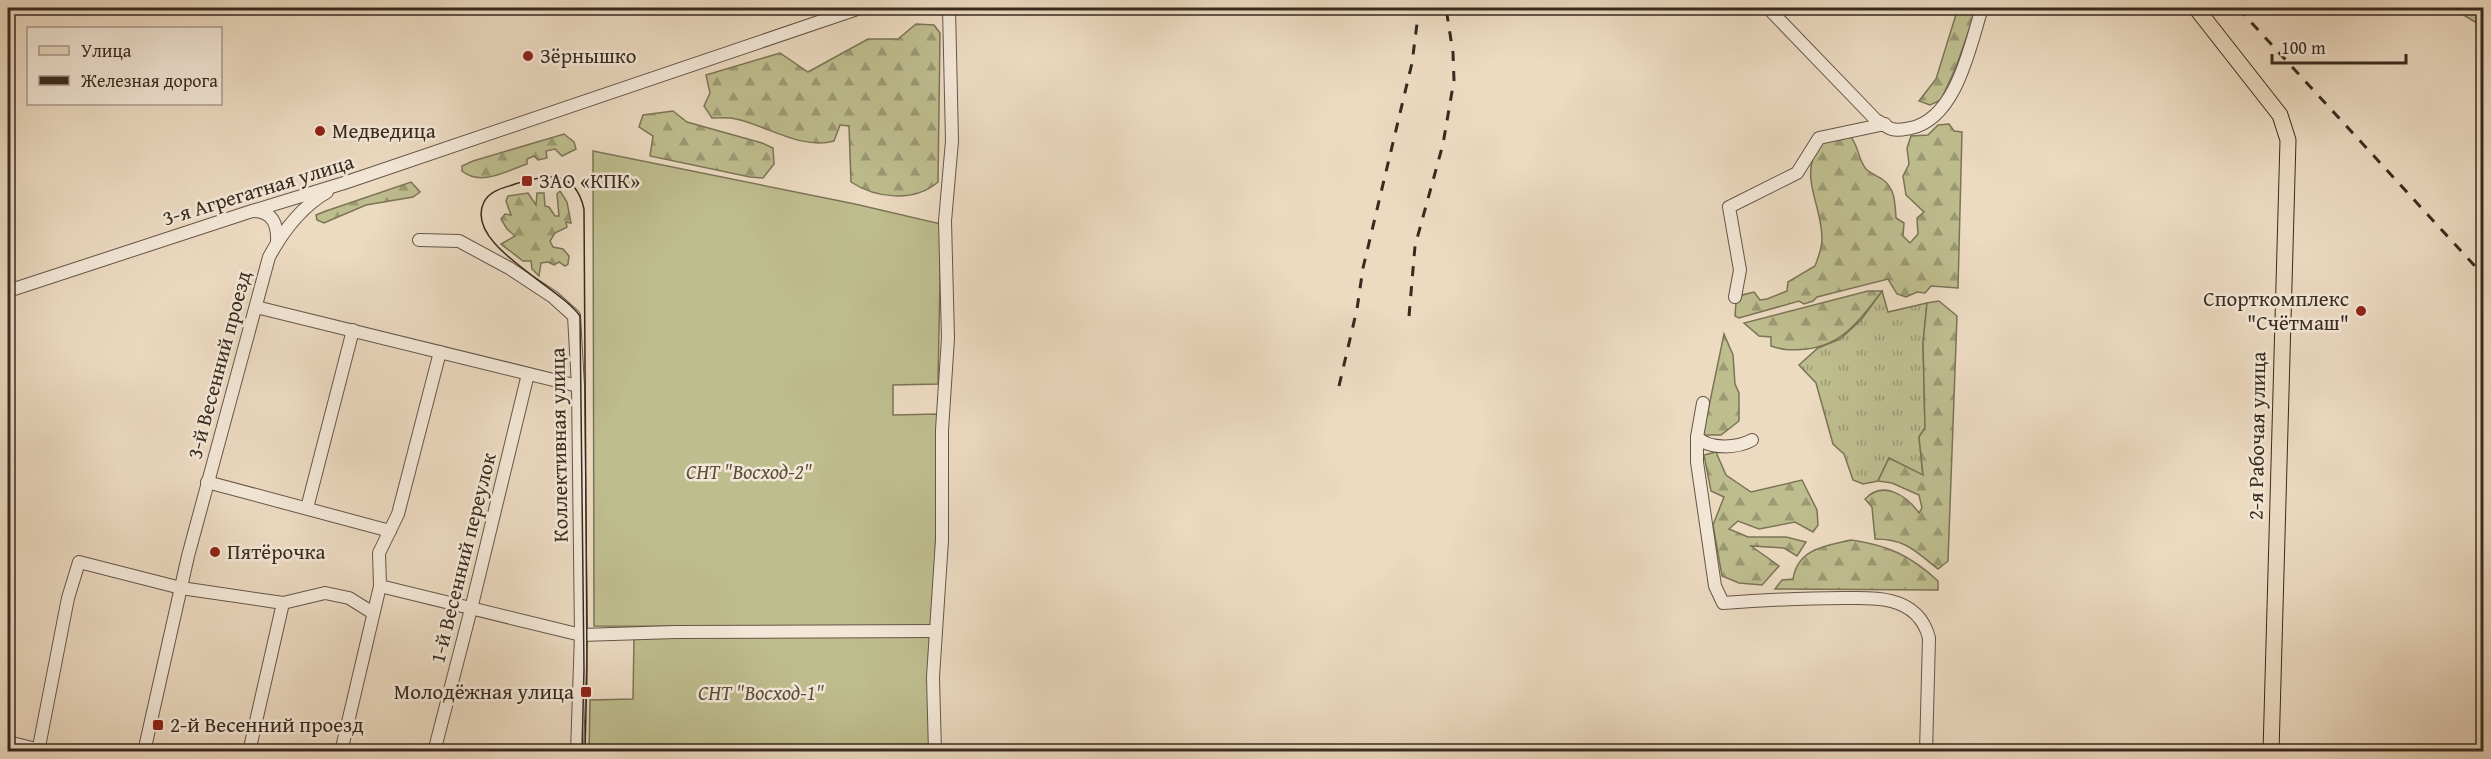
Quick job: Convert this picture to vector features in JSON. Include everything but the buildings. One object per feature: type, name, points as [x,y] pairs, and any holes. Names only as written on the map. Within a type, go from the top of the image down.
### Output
[{"type":"main road","name":"2-я Рабочая улица","points":[[2196,8],[2280,115],[2288,140],[2271,752]]},
{"type":"street","name":"3-я Агрегатная улица","points":[[8,291],[344,183],[860,8]]},
{"type":"street","points":[[935,752],[933,677],[942,540],[942,430],[948,338],[945,221],[952,141],[949,8]]},
{"type":"street","points":[[1767,8],[1876,120],[1892,129],[1916,127],[1939,112],[1956,86],[1982,8]]},
{"type":"street","points":[[1735,297],[1740,270],[1729,207],[1797,173],[1818,138],[1885,124]]},
{"type":"street","name":"3-й Весенний проезд","points":[[181,588],[241,352],[256,308],[267,264],[277,243],[304,208],[344,183]]},
{"type":"street","points":[[249,212],[258,211],[272,218],[276,225],[277,243]]},
{"type":"street","name":"Коллективная улица","points":[[419,240],[459,242],[509,268],[568,309],[574,316],[578,387],[580,635],[577,752]]},
{"type":"street","points":[[256,308],[578,387]]},
{"type":"street","points":[[307,508],[353,330]]},
{"type":"street","points":[[340,752],[380,586],[379,553],[398,514],[440,352]]},
{"type":"street","name":"1-й Весенний переулок","points":[[434,752],[528,374]]},
{"type":"street","points":[[1703,403],[1697,437],[1697,462],[1715,586],[1723,603],[1791,598],[1873,599],[1890,600],[1915,613],[1926,628],[1929,638],[1926,752]]},
{"type":"street","points":[[1697,437],[1701,442],[1728,446],[1740,445],[1752,440]]},
{"type":"street","points":[[207,482],[390,531]]},
{"type":"street","points":[[8,742],[41,751],[68,598],[79,562],[181,588],[283,603],[325,593],[349,598],[363,604],[373,613]]},
{"type":"street","points":[[380,586],[580,635],[676,632],[936,631]]},
{"type":"street","points":[[144,752],[181,588]]},
{"type":"street","points":[[249,752],[283,603]]},
{"type":"green space","points":[[1958,8],[1977,8],[1956,67],[1941,100],[1930,105],[1919,101],[1936,79]]},
{"type":"green space","points":[[2452,8],[2483,8],[2483,27]]},
{"type":"green space","points":[[916,24],[934,25],[940,33],[938,182],[918,193],[883,195],[851,182],[849,126],[840,125],[834,141],[809,142],[736,119],[712,118],[704,106],[710,93],[706,75],[780,53],[808,72],[868,39],[898,39]]},
{"type":"green space","points":[[673,111],[687,122],[773,148],[774,164],[763,178],[650,156],[653,136],[639,127],[643,115]]},
{"type":"green space","points":[[1949,124],[1954,131],[1962,132],[1958,288],[1931,286],[1925,293],[1917,292],[1906,297],[1897,294],[1888,279],[1817,297],[1804,304],[1799,301],[1739,318],[1735,316],[1736,302],[1742,295],[1754,292],[1760,300],[1767,299],[1787,291],[1788,282],[1815,266],[1822,239],[1811,167],[1821,140],[1849,135],[1866,169],[1890,187],[1895,201],[1896,218],[1904,223],[1903,236],[1910,243],[1918,234],[1917,218],[1924,212],[1906,195],[1903,176],[1909,164],[1907,148],[1911,136],[1928,135],[1938,125]]},
{"type":"green space","points":[[564,134],[574,142],[576,149],[562,156],[555,149],[546,151],[547,158],[538,160],[534,156],[527,159],[527,164],[494,176],[478,178],[462,171],[462,166],[473,161]]},
{"type":"green space","name":"СНТ \"Восход-2\"","points":[[593,151],[855,204],[941,224],[938,384],[893,385],[893,415],[938,414],[934,627],[594,626]]},
{"type":"green space","points":[[411,182],[420,192],[413,197],[366,205],[324,223],[317,220],[316,215]]},
{"type":"green space","points":[[560,191],[567,202],[571,223],[566,222],[567,227],[555,233],[550,241],[553,247],[563,249],[569,256],[568,264],[565,266],[559,262],[554,265],[548,262],[541,263],[539,276],[532,269],[531,261],[523,261],[501,244],[515,236],[501,219],[505,214],[511,215],[506,201],[508,196],[528,193],[536,205],[537,193],[544,193],[545,206],[549,207],[555,216],[559,216],[557,194]]},
{"type":"green space","points":[[1868,291],[1882,291],[1850,329],[1831,342],[1820,346],[1793,350],[1776,348],[1771,346],[1771,337],[1759,336],[1744,323]]},
{"type":"green space","points":[[1882,291],[1888,312],[1927,303],[1923,343],[1925,428],[1919,437],[1923,476],[1889,458],[1878,481],[1863,484],[1853,480],[1844,454],[1833,444],[1816,383],[1799,365],[1818,348],[1840,339],[1861,320]]},
{"type":"green space","points":[[1939,301],[1957,316],[1948,561],[1938,569],[1910,547],[1895,541],[1875,539],[1872,507],[1865,499],[1872,493],[1887,490],[1908,501],[1919,513],[1922,508],[1919,495],[1892,483],[1878,481],[1889,458],[1923,475],[1919,437],[1925,428],[1923,343],[1927,303]]},
{"type":"green space","points":[[1724,334],[1733,355],[1735,384],[1739,393],[1739,421],[1721,435],[1703,435]]},
{"type":"green space","points":[[1716,452],[1726,475],[1751,492],[1802,480],[1817,510],[1818,525],[1813,532],[1795,522],[1759,529],[1738,521],[1729,529],[1748,537],[1786,537],[1806,542],[1797,556],[1784,548],[1751,546],[1779,566],[1762,585],[1739,583],[1722,576],[1713,525],[1724,497],[1711,491],[1704,455]]},
{"type":"green space","points":[[1851,540],[1876,545],[1908,558],[1938,581],[1938,590],[1775,589],[1782,580],[1793,579],[1801,561],[1814,550]]},
{"type":"green space","name":"СНТ \"Восход-1\"","points":[[933,635],[930,751],[589,752],[590,700],[633,699],[634,636]]},
{"type":"tram line","points":[[582,752],[584,669],[580,316],[569,304],[500,249],[487,233],[481,218],[484,202],[494,192],[527,181],[549,177],[567,181],[574,187],[584,209],[587,669],[585,752]]},
{"type":"railway","points":[[1339,386],[1357,309],[1363,268],[1412,63],[1419,8]]},
{"type":"railway","points":[[1409,316],[1415,246],[1443,144],[1454,80],[1453,53],[1446,8]]},
{"type":"railway","points":[[2238,8],[2484,276]]},
{"type":"place","name":"Зёрнышко","points":[[528,56]]},
{"type":"place","name":"Медведица","points":[[320,131]]},
{"type":"place","name":"ЗАО «КПК»","points":[[527,181]]},
{"type":"place","name":"Спорткомплекс \"Счётмаш\"","points":[[2361,311]]},
{"type":"place","name":"Пятёрочка","points":[[215,552]]},
{"type":"place","name":"Молодёжная улица","points":[[586,692]]},
{"type":"place","name":"2-й Весенний проезд","points":[[158,725]]}]
